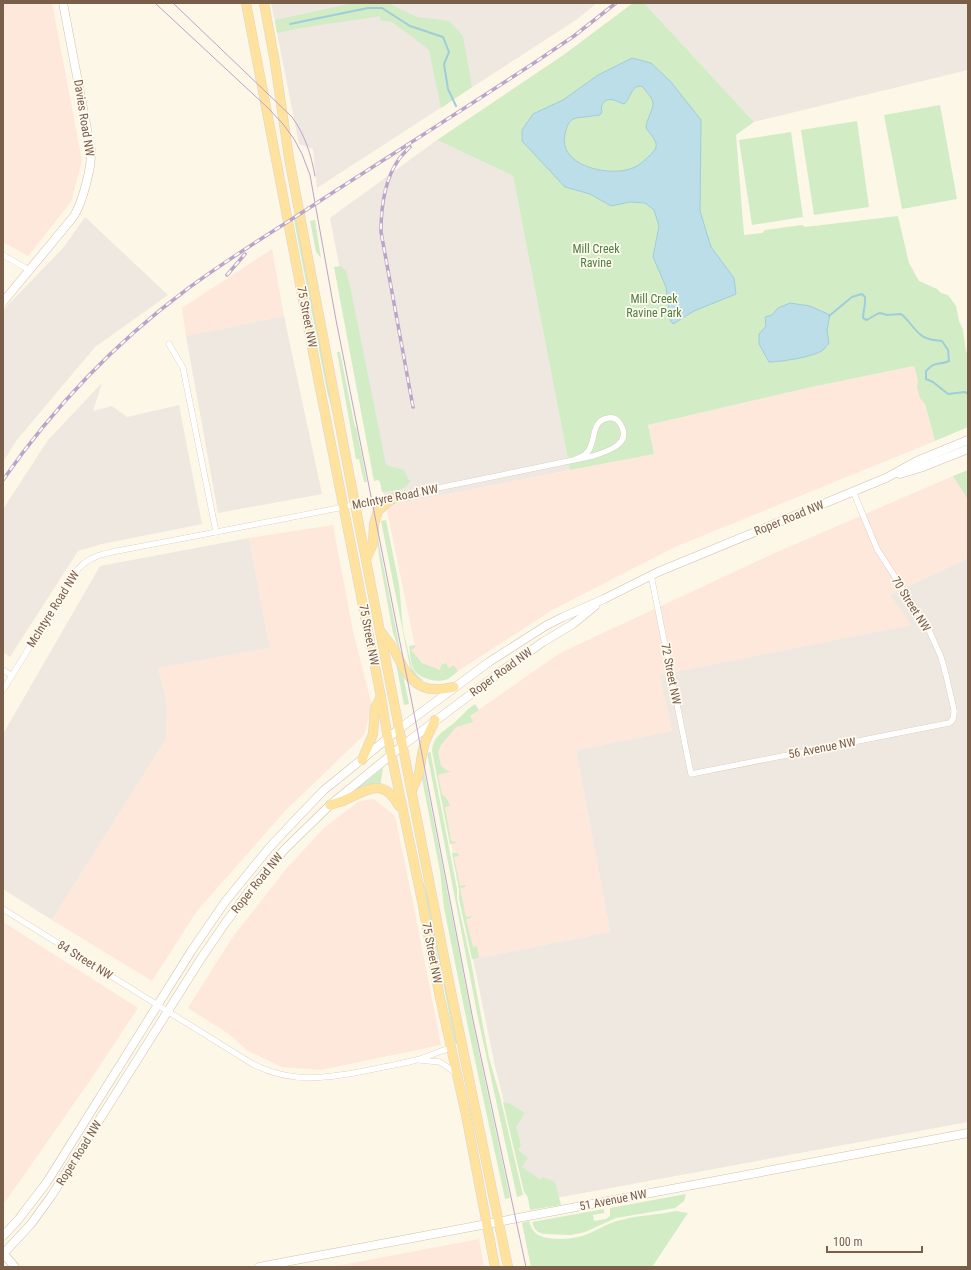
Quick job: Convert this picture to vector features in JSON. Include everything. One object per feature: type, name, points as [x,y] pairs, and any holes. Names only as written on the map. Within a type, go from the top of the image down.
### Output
[{"type":"main road","name":"Davies Road NW","points":[[3,302],[69,223],[77,211],[82,199],[91,159],[89,140],[64,3]]},
{"type":"main road","name":"75 Street NW","points":[[246,3],[388,739],[495,1267]]},
{"type":"main road","name":"75 Street NW","points":[[264,3],[277,76],[289,158],[355,504],[402,746],[508,1267]]},
{"type":"main road","name":"Roper Road NW","points":[[886,478],[917,461],[968,440]]},
{"type":"main road","name":"Roper Road NW","points":[[3,1236],[18,1220],[46,1182],[209,924],[247,875],[293,822],[324,790],[399,729],[454,687],[489,662],[563,616],[604,599],[652,575],[854,491],[886,478],[920,468],[968,449]]},
{"type":"main road","points":[[366,559],[373,544],[374,524],[378,511],[397,496]]},
{"type":"main road","name":"Roper Road NW","points":[[3,1253],[31,1224],[58,1186],[167,1011],[218,934],[253,886],[285,849],[330,805],[391,754],[435,720],[544,642],[573,624],[604,599]]},
{"type":"main road","points":[[380,631],[393,648],[406,671],[416,682],[423,687],[441,690],[454,687]]},
{"type":"main road","points":[[362,760],[373,734],[376,708],[381,697]]},
{"type":"main road","points":[[412,790],[419,774],[425,742],[435,720]]},
{"type":"main road","points":[[330,805],[366,790],[375,788],[388,791],[393,795],[404,814]]},
{"type":"main road","points":[[451,1048],[464,1054]]},
{"type":"main road","name":"51 Avenue NW","points":[[259,1267],[968,1134]]},
{"type":"main road","points":[[3,1253],[15,1267]]},
{"type":"street","points":[[3,255],[29,270]]},
{"type":"street","points":[[168,344],[183,368],[216,532]]},
{"type":"street","name":"McIntyre Road NW","points":[[3,690],[78,569],[85,562],[100,555],[593,456],[618,446],[622,441],[622,426],[614,418],[608,418],[600,421],[596,427],[588,451],[583,456],[573,460]]},
{"type":"street","name":"70 Street NW","points":[[854,491],[877,549],[928,628],[941,657],[954,710],[952,721]]},
{"type":"street","name":"72 Street NW","points":[[652,575],[691,774]]},
{"type":"street","points":[[3,670],[11,675]]},
{"type":"street","name":"56 Avenue NW","points":[[691,774],[944,725],[952,721]]},
{"type":"street","name":"84 Street NW","points":[[3,908],[251,1063],[269,1072],[305,1078],[329,1077],[417,1060]]},
{"type":"street","points":[[417,1060],[440,1050],[451,1048]]},
{"type":"street","points":[[417,1060],[440,1062],[456,1073]]},
{"type":"shaded area","points":[[3,3],[52,3],[82,161],[71,202],[28,256],[3,242]]},
{"type":"shaded area","points":[[271,3],[597,3],[576,20],[317,188],[313,149],[299,144]]},
{"type":"shaded area","points":[[644,3],[968,3],[968,70],[754,122]]},
{"type":"shaded area","points":[[437,140],[513,176],[570,470],[386,506],[330,218]]},
{"type":"shaded area","points":[[85,217],[168,295],[95,347],[16,441],[3,462],[3,310],[64,247]]},
{"type":"shaded area","points":[[272,249],[284,316],[186,336],[182,308]]},
{"type":"shaded area","points":[[284,316],[322,494],[218,513],[186,336]]},
{"type":"shaded area","points":[[914,366],[935,441],[675,547],[554,609],[458,671],[454,665],[440,670],[426,665],[418,659],[411,650],[415,646],[386,506],[653,454],[648,425],[807,388]]},
{"type":"shaded area","points":[[102,383],[93,411],[112,406],[127,417],[179,405],[202,524],[102,544],[78,551],[10,657],[3,652],[3,509],[48,440]]},
{"type":"shaded area","points":[[953,476],[968,500],[968,558],[890,595],[912,625],[661,675],[672,731],[576,750],[610,932],[473,959],[437,769],[437,749],[454,727],[560,653],[777,552]]},
{"type":"shaded area","points":[[333,525],[353,631],[372,706],[364,735],[285,811],[197,911],[152,981],[52,920],[166,739],[167,704],[158,668],[270,648],[249,538]]},
{"type":"shaded area","points":[[249,538],[270,648],[158,668],[167,704],[166,739],[52,920],[3,889],[3,734],[100,566]]},
{"type":"shaded area","points":[[968,558],[968,1122],[529,1203],[495,1066],[473,959],[610,932],[576,750],[672,731],[660,675],[911,625],[890,595]]},
{"type":"shaded area","points":[[374,799],[395,816],[441,1045],[321,1070],[282,1067],[248,1051],[229,1034],[188,1008],[232,938],[287,868],[324,828],[359,801]]},
{"type":"shaded area","points":[[3,922],[138,1008],[89,1082],[3,1205]]},
{"type":"shaded area","points":[[479,1239],[484,1267],[331,1267]]},
{"type":"green space","points":[[354,3],[388,3],[417,17],[449,21],[463,36],[472,87],[441,108],[429,50],[390,21],[381,21],[380,16],[277,33],[275,20]]},
{"type":"green space","name":"Mill Creek Ravine Park","points":[[633,3],[644,3],[754,122],[736,135],[744,235],[762,233],[765,230],[802,225],[805,227],[898,216],[909,263],[919,281],[937,289],[941,293],[948,295],[956,306],[959,321],[963,330],[966,351],[968,353],[968,427],[935,441],[925,404],[920,398],[914,366],[807,388],[648,425],[654,454],[570,470],[513,176],[437,140],[562,56]]},
{"type":"green space","points":[[940,105],[957,199],[902,209],[884,115]]},
{"type":"green space","points":[[857,121],[869,207],[814,215],[801,130]]},
{"type":"green space","points":[[791,132],[803,217],[752,225],[739,140]]},
{"type":"green space","points":[[297,218],[335,421],[327,391],[294,220]]},
{"type":"green space","points":[[315,220],[321,258],[316,252],[310,221]]},
{"type":"green space","points":[[341,266],[346,271],[350,286],[386,465],[404,470],[409,480],[411,480],[405,487],[399,490],[382,492],[380,482],[378,480],[374,481],[334,267]]},
{"type":"green space","points":[[337,352],[340,352],[367,482],[364,482],[359,459],[356,459]]},
{"type":"green space","points":[[968,470],[968,500],[953,476]]},
{"type":"green space","points":[[386,520],[399,584],[403,629],[412,668],[423,681],[411,672],[381,521]]},
{"type":"green space","points":[[377,534],[401,655],[393,633],[379,556]]},
{"type":"green space","points":[[415,645],[415,647],[411,650],[422,663],[440,670],[441,665],[446,663],[449,668],[454,665],[458,671],[448,679],[440,681],[422,677],[415,671],[412,663],[409,646]]},
{"type":"green space","points":[[396,663],[403,675],[409,704],[404,705]]},
{"type":"green space","points":[[475,704],[479,710],[470,716],[473,722],[456,727],[441,745],[438,752],[441,766],[448,771],[452,771],[438,775],[442,794],[447,799],[450,806],[445,807],[451,841],[456,843],[450,844],[432,751],[437,737]]},
{"type":"green space","points":[[430,752],[457,889],[457,899],[471,962],[489,1058],[500,1096],[523,1195],[517,1197],[478,1018],[427,753]]},
{"type":"green space","points":[[423,766],[474,1029],[510,1198],[505,1199],[444,908],[440,871],[422,779]]},
{"type":"green space","points":[[383,768],[380,786],[354,791]]},
{"type":"green space","points":[[452,853],[458,853],[459,856],[454,857],[460,886],[465,885],[466,887],[460,888],[466,917],[471,916],[471,918],[466,919],[473,947],[477,946],[479,958],[472,959],[459,899],[459,889]]},
{"type":"green space","points":[[422,877],[429,901],[458,1044],[455,1043]]},
{"type":"green space","points":[[503,1102],[509,1103],[525,1113],[516,1127],[521,1145],[518,1150],[528,1158],[522,1167],[541,1180],[543,1177],[555,1182],[561,1205],[530,1210],[528,1197],[524,1192]]},
{"type":"green space","points":[[686,1194],[684,1201],[675,1208],[616,1218],[585,1232],[571,1235],[544,1234],[538,1232],[532,1222],[604,1209],[604,1213],[593,1215],[594,1221],[606,1219],[610,1216],[610,1208]]},
{"type":"green space","points":[[676,1211],[688,1213],[652,1267],[531,1267],[522,1223],[529,1221],[533,1231],[538,1235],[559,1239],[580,1237],[617,1221]]},
{"type":"water","points":[[632,58],[651,63],[671,82],[701,120],[700,211],[711,247],[734,278],[736,294],[694,311],[673,324],[670,320],[666,287],[653,257],[659,226],[654,210],[645,203],[630,202],[611,206],[590,194],[565,187],[522,141],[522,130],[533,114],[563,100],[598,75]],"holes":[[[640,86],[643,87],[653,101],[646,128],[656,143],[655,149],[644,161],[636,167],[630,169],[606,171],[585,166],[575,160],[568,153],[565,145],[565,134],[571,120],[600,115],[602,112],[602,105],[606,100],[614,100],[624,104],[634,89]]]},
{"type":"water","points":[[790,303],[810,306],[830,315],[827,330],[829,343],[819,353],[789,360],[769,362],[759,344],[759,334],[766,326],[765,317],[772,315],[778,308]]},
{"type":"waterway","points":[[290,24],[368,8],[382,8],[410,26],[443,37],[449,52],[444,64],[448,89],[456,106]]},
{"type":"waterway","points":[[829,316],[852,297],[862,294],[865,297],[863,318],[867,320],[880,313],[887,315],[901,314],[923,337],[931,340],[942,341],[948,350],[949,361],[935,364],[929,368],[926,371],[926,379],[933,382],[948,394],[965,392],[968,394]]},
{"type":"tram line","points":[[155,3],[268,108],[283,124],[294,139],[302,154],[310,175],[336,320],[473,1020],[526,1267]]},
{"type":"tram line","points":[[173,3],[292,117],[301,131],[307,145],[315,176]]},
{"type":"railway","points":[[3,480],[22,453],[64,402],[110,354],[160,310],[237,254],[537,61],[574,36],[616,3]]},
{"type":"railway","points":[[410,147],[400,158],[390,176],[384,194],[381,232],[413,407]]},
{"type":"railway","points":[[227,275],[245,254]]},
{"type":"park label","name":"Mill Creek Ravine","points":[[596,256]]}]
